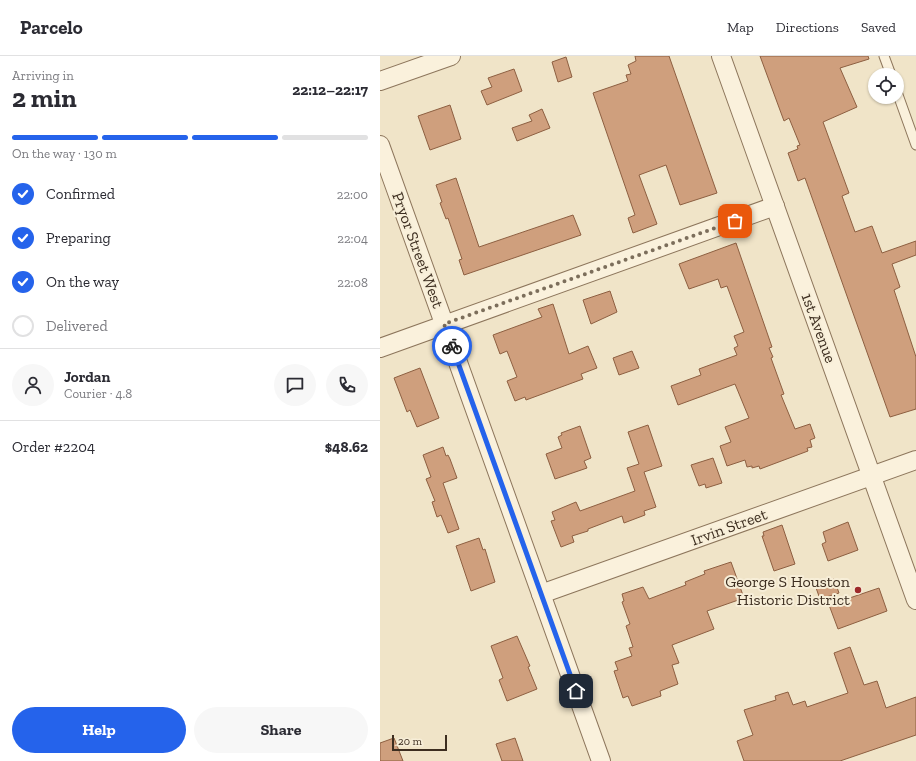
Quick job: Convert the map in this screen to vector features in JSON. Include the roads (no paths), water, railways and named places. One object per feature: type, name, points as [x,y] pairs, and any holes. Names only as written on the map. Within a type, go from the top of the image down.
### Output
[{"type":"street","points":[[380,82],[451,56]]},
{"type":"street","name":"1st Avenue","points":[[721,56],[916,600]]},
{"type":"street","name":"Pryor Street West","points":[[380,145],[601,761]]},
{"type":"street","points":[[380,348],[775,206]]},
{"type":"street","name":"Irvin Street","points":[[541,594],[916,460]]},
{"type":"lane","points":[[884,56],[888,68]]},
{"type":"lane","points":[[901,104],[916,145]]},
{"type":"place","name":"George S Houston Historic District","points":[[858,590]]}]
